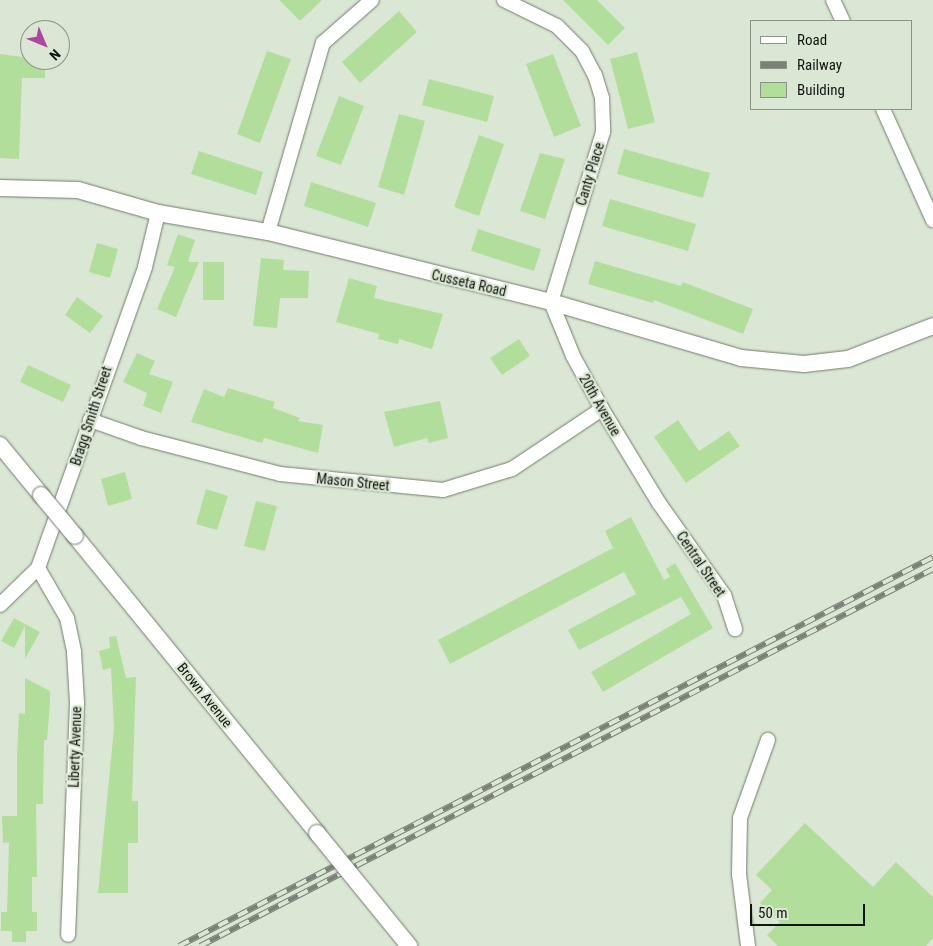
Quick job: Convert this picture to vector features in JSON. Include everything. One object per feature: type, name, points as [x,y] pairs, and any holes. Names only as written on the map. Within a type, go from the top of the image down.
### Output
[{"type":"street","points":[[268,232],[323,43],[372,0]]},
{"type":"street","name":"Canty Place","points":[[504,0],[557,26],[582,51],[602,98],[603,132],[551,302]]},
{"type":"street","points":[[833,0],[842,20]]},
{"type":"street","points":[[883,110],[933,220]]},
{"type":"street","name":"Cusseta Road","points":[[0,188],[78,190],[158,212],[268,232],[551,302],[725,354],[770,362],[848,359],[933,326]]},
{"type":"street","name":"Bragg Smith Street","points":[[0,605],[38,568],[145,267],[158,212]]},
{"type":"street","name":"20th Avenue","points":[[551,302],[573,356],[602,409],[659,503]]},
{"type":"street","name":"Mason Street","points":[[90,420],[141,438],[280,474],[443,490],[512,469],[602,409]]},
{"type":"street","name":"Brown Avenue","points":[[0,445],[409,946]]},
{"type":"street","name":"Central Street","points":[[659,503],[724,595],[735,629]]},
{"type":"street","name":"Liberty Avenue","points":[[38,568],[68,618],[74,652],[77,703],[68,935]]},
{"type":"street","points":[[748,946],[739,874],[740,818],[768,740]]},
{"type":"building","points":[[279,0],[322,0],[300,21]]},
{"type":"building","points":[[563,0],[597,0],[625,28],[608,45]]},
{"type":"building","points":[[399,11],[417,32],[360,83],[342,62]]},
{"type":"building","points":[[267,51],[291,59],[260,143],[237,134]]},
{"type":"building","points":[[637,52],[655,122],[628,129],[610,59]]},
{"type":"building","points":[[0,54],[20,57],[20,70],[45,70],[45,78],[22,78],[19,159],[0,158]]},
{"type":"building","points":[[553,54],[581,126],[554,137],[526,64]]},
{"type":"building","points":[[429,79],[494,96],[487,122],[422,105]]},
{"type":"building","points":[[339,96],[364,106],[341,165],[316,156]]},
{"type":"building","points":[[399,114],[425,121],[404,195],[378,187]]},
{"type":"building","points":[[479,135],[504,144],[479,216],[454,207]]},
{"type":"building","points":[[624,149],[710,173],[703,198],[617,174]]},
{"type":"building","points":[[199,151],[263,172],[256,195],[191,174]]},
{"type":"building","points":[[540,153],[565,159],[545,219],[520,211]]},
{"type":"building","points":[[311,182],[376,203],[368,227],[304,206]]},
{"type":"building","points":[[610,199],[696,224],[688,251],[602,226]]},
{"type":"building","points":[[478,229],[541,249],[534,271],[471,251]]},
{"type":"building","points":[[178,234],[195,240],[188,262],[199,262],[176,317],[157,309],[175,267],[167,265]]},
{"type":"building","points":[[97,243],[118,249],[110,278],[89,272]]},
{"type":"building","points":[[261,258],[284,260],[283,270],[309,271],[308,298],[280,298],[277,328],[253,326]]},
{"type":"building","points":[[595,261],[681,286],[683,282],[753,309],[743,334],[654,300],[653,303],[588,284]]},
{"type":"building","points":[[203,262],[224,262],[224,300],[203,300]]},
{"type":"building","points":[[349,278],[377,286],[374,298],[443,314],[432,349],[399,339],[398,344],[378,339],[379,334],[336,322]]},
{"type":"building","points":[[77,297],[103,316],[90,333],[65,315]]},
{"type":"building","points":[[519,339],[530,356],[502,375],[490,358]]},
{"type":"building","points":[[137,353],[155,361],[149,374],[173,382],[161,413],[143,406],[147,393],[123,382]]},
{"type":"building","points":[[28,365],[71,385],[63,402],[20,382]]},
{"type":"building","points":[[228,388],[275,402],[273,408],[300,418],[298,421],[323,425],[318,453],[264,438],[262,443],[191,422],[204,389],[224,397]]},
{"type":"building","points":[[440,401],[448,438],[429,443],[427,438],[394,447],[384,412]]},
{"type":"building","points":[[678,420],[699,451],[729,431],[740,446],[686,483],[654,437]]},
{"type":"building","points":[[125,472],[132,499],[108,506],[101,479]]},
{"type":"building","points":[[206,489],[228,496],[217,530],[196,524]]},
{"type":"building","points":[[256,501],[277,506],[265,551],[244,546]]},
{"type":"building","points":[[631,517],[664,580],[670,577],[666,569],[675,563],[713,628],[603,692],[591,672],[691,614],[681,597],[579,650],[568,630],[636,594],[624,572],[450,664],[438,640],[613,548],[605,531]]},
{"type":"building","points":[[14,618],[40,632],[25,659],[25,626],[14,648],[1,641]]},
{"type":"building","points":[[116,636],[126,678],[136,677],[132,801],[138,801],[138,843],[128,843],[128,893],[98,893],[114,728],[111,668],[103,670],[99,651],[110,648],[109,637]]},
{"type":"building","points":[[25,678],[50,691],[50,703],[47,740],[44,740],[43,804],[36,804],[37,877],[32,877],[32,912],[37,912],[37,931],[26,931],[26,942],[12,942],[12,931],[1,931],[1,912],[7,912],[9,842],[3,843],[2,816],[17,816],[19,713],[25,714]]},
{"type":"building","points":[[805,823],[873,887],[896,862],[933,897],[933,938],[926,946],[778,946],[767,935],[780,922],[760,903],[772,890],[756,875]]},
{"type":"railway","points":[[179,946],[933,557]]},
{"type":"railway","points":[[200,946],[933,569]]}]
